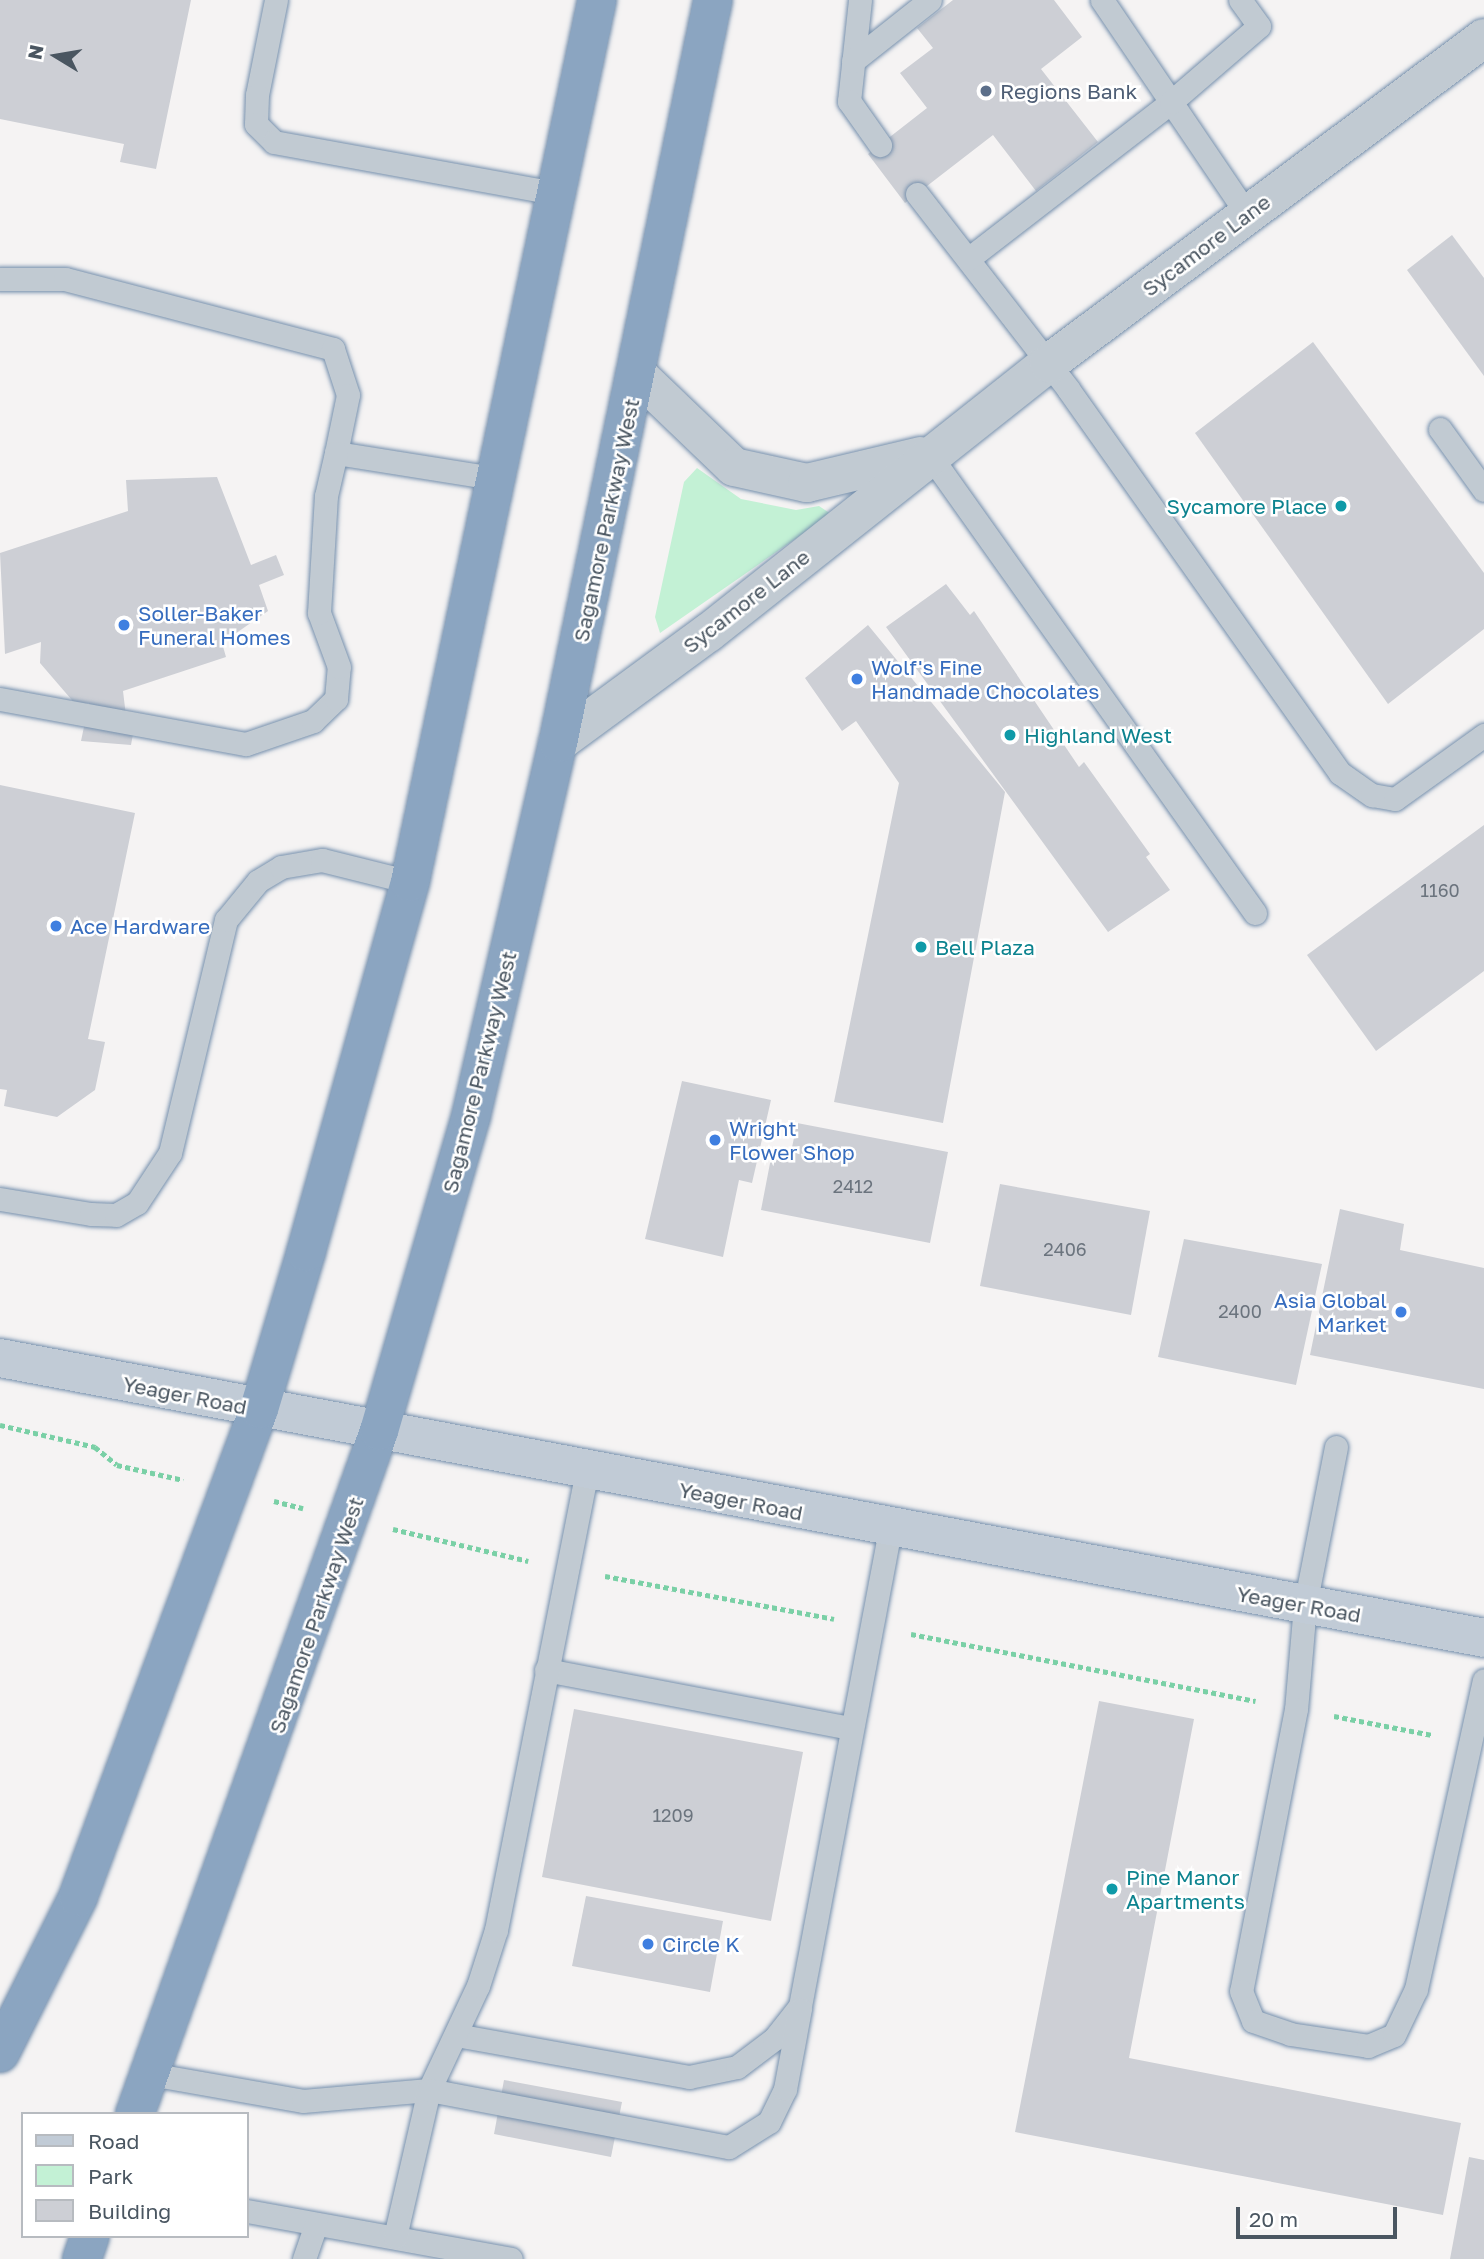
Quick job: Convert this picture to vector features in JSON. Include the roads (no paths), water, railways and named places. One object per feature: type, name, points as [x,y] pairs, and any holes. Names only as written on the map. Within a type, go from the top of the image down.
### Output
[{"type":"highway","points":[[0,2053],[78,1897],[259,1409],[410,881],[500,479],[597,0]]},
{"type":"highway","name":"Sagamore Parkway West","points":[[136,2112],[379,1431],[471,1116],[558,743],[713,0]]},
{"type":"highway","points":[[82,2259],[89,2238]]},
{"type":"street","name":"Sycamore Lane","points":[[558,743],[708,633],[929,454],[1484,38]]},
{"type":"street","name":"Sycamore Lane","points":[[637,374],[734,467],[807,483],[929,454]]},
{"type":"street","name":"Yeager Road","points":[[0,1358],[587,1472],[1484,1638]]},
{"type":"lane","points":[[276,0],[256,105],[256,124],[274,142],[556,193]]},
{"type":"lane","points":[[860,0],[849,102],[880,145]]},
{"type":"lane","points":[[853,61],[930,0]]},
{"type":"lane","points":[[1102,0],[1247,214]]},
{"type":"lane","points":[[968,258],[1171,102],[1259,26],[1240,0]]},
{"type":"lane","points":[[917,194],[1049,363],[1340,773],[1372,795],[1395,799],[1484,735]]},
{"type":"lane","points":[[0,279],[65,279],[333,349],[348,395],[326,496],[319,613],[338,678],[336,699],[313,721],[246,744],[0,699]]},
{"type":"lane","points":[[1440,429],[1484,490]]},
{"type":"lane","points":[[336,453],[500,479]]},
{"type":"lane","points":[[929,454],[1255,913]]},
{"type":"lane","points":[[0,1199],[91,1214],[116,1215],[137,1203],[170,1153],[226,920],[258,881],[281,867],[322,860],[410,881]]},
{"type":"lane","points":[[1336,1447],[1305,1605],[1296,1709],[1241,1991],[1253,2021],[1290,2034],[1368,2046],[1394,2035],[1416,1989],[1484,1680]]},
{"type":"lane","points":[[395,2237],[429,2090],[456,2035],[496,1930],[587,1472]]},
{"type":"lane","points":[[150,2074],[303,2101],[429,2090],[729,2147],[769,2122],[785,2089],[850,1728],[890,1529]]},
{"type":"lane","points":[[546,1670],[850,1728]]},
{"type":"lane","points":[[456,2035],[689,2077],[713,2076],[774,2039],[800,2006]]},
{"type":"lane","points":[[248,2211],[511,2259]]},
{"type":"lane","points":[[304,2259],[316,2224]]},
{"type":"place","name":"Regions Bank","points":[[986,91]]},
{"type":"place","name":"Sycamore Place","points":[[1341,506]]},
{"type":"place","name":"Soller-Baker Funeral Homes","points":[[124,625]]},
{"type":"place","name":"Wolf's Fine Handmade Chocolates","points":[[857,679]]},
{"type":"place","name":"Highland West","points":[[1010,735]]},
{"type":"place","name":"Ace Hardware","points":[[56,926]]},
{"type":"place","name":"Bell Plaza","points":[[921,947]]},
{"type":"place","name":"Wright Flower Shop","points":[[715,1140]]},
{"type":"place","name":"Asia Global Market","points":[[1401,1312]]},
{"type":"place","name":"Pine Manor Apartments","points":[[1112,1889]]},
{"type":"place","name":"Circle K","points":[[648,1944]]}]
